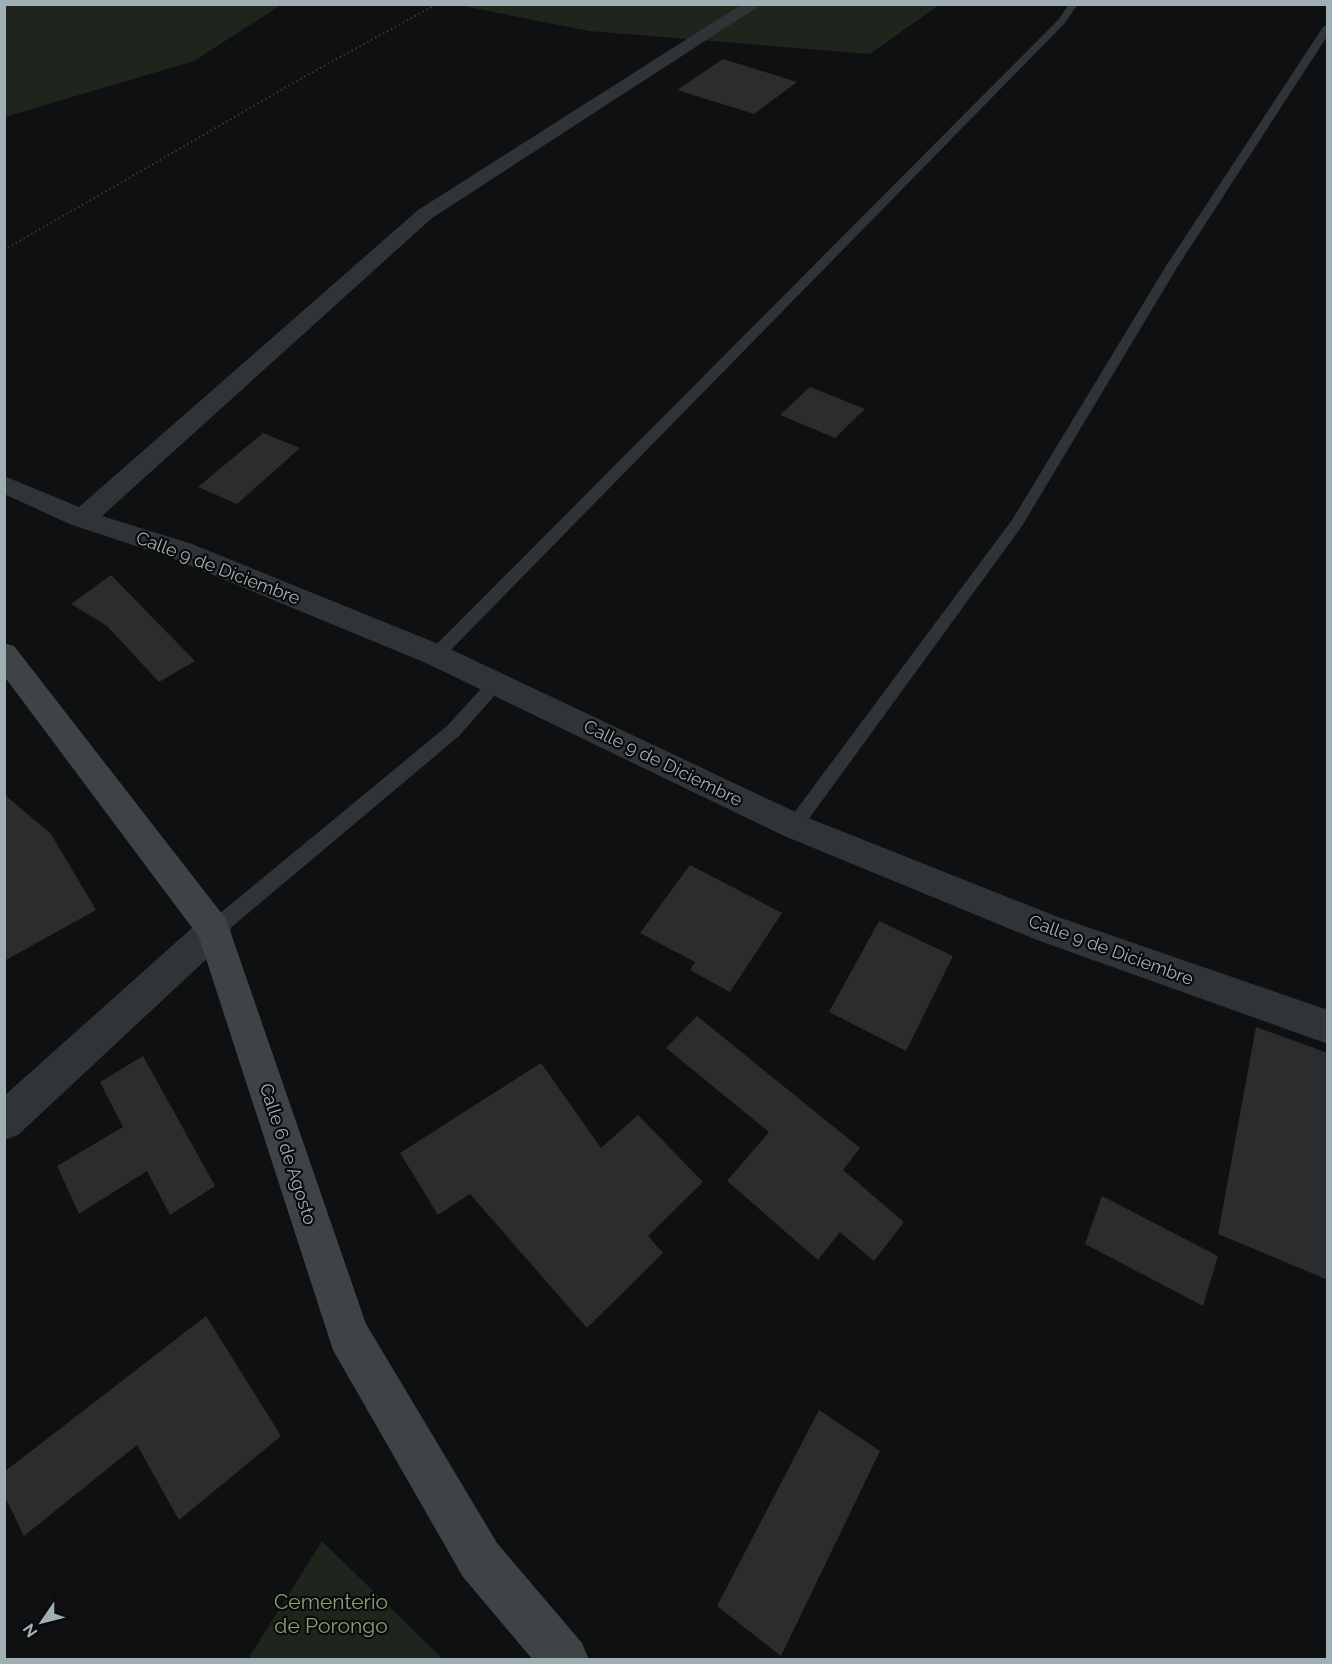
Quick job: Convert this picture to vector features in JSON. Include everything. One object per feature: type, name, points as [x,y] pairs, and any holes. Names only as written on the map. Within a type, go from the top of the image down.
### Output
[{"type":"street","points":[[82,519],[425,214],[754,4]]},
{"type":"street","name":"Calle 9 de Diciembre","points":[[4,484],[82,519],[182,551],[436,655],[794,826],[1049,929],[1328,1028]]},
{"type":"street","name":"Calle 6 de Agosto","points":[[4,654],[213,930],[348,1335],[480,1560],[565,1659]]},
{"type":"street","points":[[4,1122],[213,930]]},
{"type":"lane","points":[[436,655],[1010,70],[1062,21],[1074,4]]},
{"type":"lane","points":[[794,826],[1017,523],[1172,266],[1328,27]]},
{"type":"lane","points":[[213,930],[453,731],[496,683]]},
{"type":"path","points":[[4,250],[292,84],[437,4]]},
{"type":"green space","points":[[5,4],[281,5],[194,61],[5,117]]},
{"type":"green space","points":[[458,5],[939,5],[870,54],[589,31]]},
{"type":"green space","name":"Cementerio de Porongo","points":[[322,1541],[443,1659],[248,1659]]},
{"type":"building","points":[[723,59],[797,82],[754,114],[677,90]]},
{"type":"building","points":[[810,387],[865,409],[835,438],[780,415]]},
{"type":"building","points":[[263,433],[300,448],[237,504],[198,487]]},
{"type":"building","points":[[111,575],[195,661],[159,682],[107,626],[71,604]]},
{"type":"building","points":[[4,794],[51,834],[96,910],[4,961]]},
{"type":"building","points":[[690,865],[782,913],[730,992],[690,970],[695,962],[640,933]]},
{"type":"building","points":[[879,921],[953,956],[906,1051],[829,1012]]},
{"type":"building","points":[[697,1016],[860,1148],[843,1170],[904,1222],[874,1261],[840,1232],[818,1260],[727,1181],[769,1132],[666,1048]]},
{"type":"building","points":[[1256,1027],[1328,1053],[1328,1280],[1218,1234]]},
{"type":"building","points":[[143,1056],[215,1186],[170,1215],[147,1171],[79,1214],[57,1166],[123,1127],[100,1082]]},
{"type":"building","points":[[541,1063],[601,1148],[638,1115],[703,1182],[648,1236],[663,1253],[587,1328],[470,1194],[438,1215],[400,1153]]},
{"type":"building","points":[[1102,1196],[1218,1256],[1203,1306],[1085,1244]]},
{"type":"building","points":[[206,1316],[281,1436],[179,1520],[137,1445],[24,1536],[4,1495],[4,1472]]},
{"type":"building","points":[[819,1410],[880,1451],[781,1656],[717,1606]]}]
